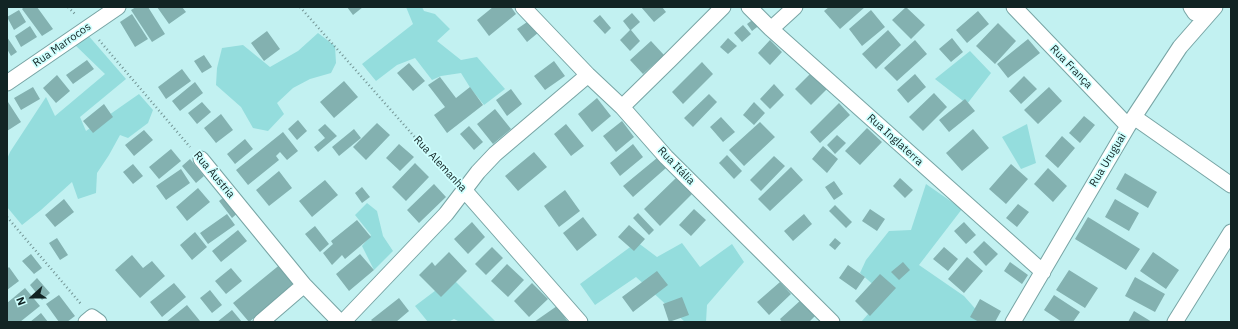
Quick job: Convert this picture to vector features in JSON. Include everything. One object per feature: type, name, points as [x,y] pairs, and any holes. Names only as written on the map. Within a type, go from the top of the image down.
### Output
[{"type":"street","name":"Rua Marrocos","points":[[7,83],[118,7]]},
{"type":"street","name":"Rua Itália","points":[[523,7],[588,75],[622,107],[666,157],[832,322]]},
{"type":"street","points":[[622,107],[723,7]]},
{"type":"street","name":"Rua Inglaterra","points":[[749,7],[771,29],[1043,272]]},
{"type":"street","points":[[771,29],[795,7]]},
{"type":"street","name":"Rua França","points":[[1014,7],[1131,122],[1231,185]]},
{"type":"street","points":[[1191,7],[1196,13],[1211,11]]},
{"type":"street","name":"Rua Uruguai","points":[[1013,322],[1131,122],[1180,47],[1211,11]]},
{"type":"street","points":[[343,322],[446,214],[478,172],[495,154],[588,75]]},
{"type":"street","name":"Rua Áustria","points":[[201,159],[304,285],[340,322]]},
{"type":"street","name":"Rua Alemanha","points":[[465,190],[580,322]]},
{"type":"street","points":[[1175,322],[1231,232]]},
{"type":"street","points":[[261,322],[304,285]]},
{"type":"path","name":"Rua Alemanha","points":[[300,7],[435,160],[465,190]]},
{"type":"path","name":"Rua Áustria","points":[[88,27],[201,159]]},
{"type":"path","points":[[7,217],[92,320]]},
{"type":"shaded area","points":[[406,7],[422,7],[424,11],[435,14],[450,29],[437,41],[461,60],[477,57],[505,89],[484,105],[471,89],[461,73],[441,76],[432,80],[415,58],[397,65],[376,81],[362,64],[413,24]]},
{"type":"shaded area","points":[[318,33],[335,46],[336,63],[331,73],[310,79],[293,88],[277,103],[284,114],[268,131],[253,128],[241,107],[216,85],[217,68],[222,48],[243,45],[270,67],[298,51]]},
{"type":"shaded area","points":[[87,34],[126,79],[80,117],[86,131],[139,94],[153,110],[148,123],[128,138],[120,135],[97,173],[96,193],[78,199],[72,182],[22,225],[7,207],[7,159],[46,97],[55,116],[105,74],[74,44]]},
{"type":"shaded area","points":[[970,51],[991,73],[967,104],[935,79]]},
{"type":"shaded area","points":[[1027,124],[1036,163],[1021,169],[1002,137]]},
{"type":"shaded area","points":[[926,184],[962,209],[919,265],[964,296],[987,322],[861,322],[885,295],[860,273],[866,260],[889,231],[911,230]]},
{"type":"shaded area","points":[[367,203],[377,211],[383,236],[393,251],[374,270],[362,246],[371,235],[355,215]]},
{"type":"shaded area","points":[[637,242],[657,257],[682,243],[700,267],[732,244],[744,262],[707,305],[706,322],[685,322],[636,277],[595,305],[580,284]]},
{"type":"shaded area","points":[[452,278],[496,322],[460,322],[454,319],[448,322],[428,322],[415,306]]},
{"type":"building","points":[[24,7],[37,7],[53,29],[42,36],[22,9]]},
{"type":"building","points":[[136,7],[148,7],[165,34],[152,42],[131,10]]},
{"type":"building","points":[[157,7],[182,7],[186,12],[169,24]]},
{"type":"building","points":[[347,7],[363,7],[353,15]]},
{"type":"building","points":[[493,7],[511,7],[516,14],[489,36],[477,20]]},
{"type":"building","points":[[641,7],[662,7],[666,12],[654,22]]},
{"type":"building","points":[[829,7],[865,7],[840,29],[824,11]]},
{"type":"building","points":[[906,7],[925,25],[911,39],[892,20]]},
{"type":"building","points":[[19,10],[26,22],[14,30],[7,17]]},
{"type":"building","points":[[871,10],[885,27],[862,46],[849,29]]},
{"type":"building","points":[[978,11],[989,24],[967,43],[956,30]]},
{"type":"building","points":[[632,13],[640,22],[631,30],[640,41],[630,51],[620,40],[630,30],[623,21]]},
{"type":"building","points":[[132,14],[148,39],[135,47],[120,22]]},
{"type":"building","points":[[600,15],[611,28],[605,34],[593,21]]},
{"type":"building","points":[[755,18],[761,24],[752,31],[747,24]]},
{"type":"building","points":[[530,20],[539,32],[527,42],[517,29]]},
{"type":"building","points":[[998,23],[1016,41],[995,64],[976,46]]},
{"type":"building","points":[[743,25],[751,34],[742,42],[734,33]]},
{"type":"building","points":[[30,26],[37,37],[21,47],[15,36]]},
{"type":"building","points":[[888,30],[901,45],[876,69],[862,54]]},
{"type":"building","points":[[267,31],[280,49],[264,61],[251,43]]},
{"type":"building","points":[[7,37],[17,52],[11,56],[7,49]]},
{"type":"building","points":[[728,38],[737,46],[728,54],[720,47]]},
{"type":"building","points":[[952,38],[963,52],[951,62],[939,49]]},
{"type":"building","points":[[1028,39],[1040,53],[1008,78],[997,64]]},
{"type":"building","points":[[770,40],[782,52],[770,65],[758,53]]},
{"type":"building","points":[[915,40],[927,54],[897,81],[884,68]]},
{"type":"building","points":[[651,41],[664,55],[643,74],[630,60]]},
{"type":"building","points":[[204,55],[212,67],[202,73],[194,61]]},
{"type":"building","points":[[87,60],[94,69],[73,84],[66,75]]},
{"type":"building","points":[[554,61],[565,76],[545,90],[534,76]]},
{"type":"building","points":[[702,62],[713,74],[683,104],[672,92]]},
{"type":"building","points":[[409,63],[425,81],[413,91],[397,73]]},
{"type":"building","points":[[182,69],[191,81],[166,99],[158,87]]},
{"type":"building","points":[[812,72],[828,88],[811,105],[795,89]]},
{"type":"building","points":[[915,74],[926,87],[908,103],[897,90]]},
{"type":"building","points":[[57,75],[70,91],[56,103],[43,88]]},
{"type":"building","points":[[1024,76],[1037,89],[1021,104],[1009,91]]},
{"type":"building","points":[[440,77],[456,98],[470,87],[483,105],[447,133],[434,115],[445,107],[428,85]]},
{"type":"building","points":[[344,81],[358,97],[334,118],[320,102]]},
{"type":"building","points":[[195,82],[203,93],[180,111],[172,101]]},
{"type":"building","points":[[774,84],[784,95],[770,109],[760,99]]},
{"type":"building","points":[[33,87],[40,99],[21,110],[14,98]]},
{"type":"building","points":[[1049,87],[1062,101],[1038,124],[1024,110]]},
{"type":"building","points":[[511,89],[522,104],[507,116],[496,100]]},
{"type":"building","points":[[934,93],[947,107],[923,131],[909,117]]},
{"type":"building","points":[[709,94],[717,102],[693,127],[684,118]]},
{"type":"building","points":[[597,98],[611,116],[592,132],[578,114]]},
{"type":"building","points":[[965,99],[975,111],[949,132],[939,120]]},
{"type":"building","points":[[8,102],[21,122],[7,131],[7,103]]},
{"type":"building","points":[[202,102],[211,112],[197,124],[188,113]]},
{"type":"building","points":[[754,102],[765,113],[754,125],[743,115]]},
{"type":"building","points":[[839,103],[850,115],[820,143],[810,132]]},
{"type":"building","points":[[104,104],[113,117],[93,133],[83,121]]},
{"type":"building","points":[[495,109],[511,129],[493,144],[477,124]]},
{"type":"building","points":[[221,114],[233,130],[216,143],[204,128]]},
{"type":"building","points":[[1084,116],[1095,125],[1080,143],[1069,133]]},
{"type":"building","points":[[721,117],[735,132],[723,142],[710,127]]},
{"type":"building","points":[[298,120],[307,131],[297,140],[288,129]]},
{"type":"building","points":[[622,121],[634,137],[616,152],[603,136]]},
{"type":"building","points":[[760,122],[775,137],[744,166],[729,150]]},
{"type":"building","points":[[377,123],[390,135],[366,160],[353,147]]},
{"type":"building","points":[[325,124],[337,136],[318,152],[314,147],[325,138],[318,130]]},
{"type":"building","points":[[566,124],[584,146],[571,156],[554,134]]},
{"type":"building","points":[[469,126],[483,142],[474,150],[460,134]]},
{"type":"building","points":[[867,128],[882,142],[860,165],[845,151]]},
{"type":"building","points":[[354,129],[361,138],[339,156],[332,147]]},
{"type":"building","points":[[973,129],[989,148],[962,171],[946,153]]},
{"type":"building","points":[[144,130],[153,140],[134,156],[125,145]]},
{"type":"building","points":[[283,132],[298,151],[287,160],[280,152],[276,156],[279,160],[248,185],[236,170]]},
{"type":"building","points":[[837,135],[846,143],[835,154],[827,145]]},
{"type":"building","points":[[1062,136],[1075,148],[1058,168],[1045,156]]},
{"type":"building","points":[[245,139],[253,149],[235,164],[227,154]]},
{"type":"building","points":[[399,144],[414,157],[400,171],[386,158]]},
{"type":"building","points":[[633,144],[643,157],[620,176],[610,163]]},
{"type":"building","points":[[823,146],[838,159],[827,173],[812,159]]},
{"type":"building","points":[[171,149],[181,161],[159,179],[149,167]]},
{"type":"building","points":[[534,152],[547,167],[518,191],[505,176]]},
{"type":"building","points":[[727,155],[742,171],[734,179],[719,163]]},
{"type":"building","points":[[774,156],[785,166],[761,191],[750,180]]},
{"type":"building","points":[[657,158],[666,168],[633,197],[623,186]]},
{"type":"building","points":[[190,159],[204,176],[196,183],[182,166]]},
{"type":"building","points":[[415,163],[429,177],[406,201],[392,187]]},
{"type":"building","points":[[133,164],[143,176],[133,184],[123,172]]},
{"type":"building","points":[[1011,164],[1028,179],[1006,204],[989,189]]},
{"type":"building","points":[[791,167],[803,180],[770,211],[758,199]]},
{"type":"building","points":[[1048,168],[1067,186],[1053,202],[1034,184]]},
{"type":"building","points":[[181,169],[190,183],[166,200],[156,186]]},
{"type":"building","points":[[279,171],[292,188],[269,206],[256,190]]},
{"type":"building","points":[[1125,173],[1157,192],[1148,208],[1116,189]]},
{"type":"building","points":[[676,178],[692,194],[660,226],[644,209]]},
{"type":"building","points":[[900,178],[913,190],[905,198],[893,186]]},
{"type":"building","points":[[325,180],[338,195],[312,217],[299,201]]},
{"type":"building","points":[[834,181],[843,194],[834,200],[825,187]]},
{"type":"building","points":[[434,184],[446,197],[419,223],[407,210]]},
{"type":"building","points":[[362,187],[370,197],[362,203],[355,193]]},
{"type":"building","points":[[198,188],[210,202],[187,221],[176,207]]},
{"type":"building","points":[[565,190],[580,211],[559,227],[544,206]]},
{"type":"building","points":[[227,195],[240,211],[232,218],[219,201]]},
{"type":"building","points":[[64,199],[74,212],[55,227],[45,215]]},
{"type":"building","points":[[1115,199],[1139,213],[1129,231],[1105,217]]},
{"type":"building","points":[[1018,204],[1029,212],[1017,227],[1006,218]]},
{"type":"building","points":[[835,205],[852,222],[846,228],[829,211]]},
{"type":"building","points":[[694,209],[706,220],[691,236],[679,225]]},
{"type":"building","points":[[870,209],[885,219],[877,231],[862,221]]},
{"type":"building","points":[[638,213],[654,230],[649,235],[633,218]]},
{"type":"building","points":[[227,214],[235,225],[208,244],[200,233]]},
{"type":"building","points":[[804,214],[812,224],[793,241],[784,231]]},
{"type":"building","points":[[583,217],[597,235],[577,251],[563,233]]},
{"type":"building","points":[[1088,217],[1140,249],[1126,270],[1075,239]]},
{"type":"building","points":[[357,220],[371,237],[345,259],[342,255],[332,265],[323,253],[333,244],[331,241]]},
{"type":"building","points":[[472,222],[485,237],[468,254],[454,239]]},
{"type":"building","points":[[964,222],[976,235],[966,244],[954,231]]},
{"type":"building","points":[[629,225],[645,239],[634,251],[618,237]]},
{"type":"building","points":[[315,226],[329,244],[320,252],[305,234]]},
{"type":"building","points":[[238,230],[247,241],[221,262],[212,251]]},
{"type":"building","points":[[195,232],[207,247],[192,260],[180,245]]},
{"type":"building","points":[[57,238],[68,255],[60,260],[49,243]]},
{"type":"building","points":[[835,238],[841,243],[835,250],[829,245]]},
{"type":"building","points":[[984,241],[998,254],[986,266],[973,252]]},
{"type":"building","points":[[492,247],[503,258],[486,275],[475,264]]},
{"type":"building","points":[[944,247],[958,259],[948,271],[933,259]]},
{"type":"building","points":[[449,252],[467,271],[441,297],[419,275],[432,262],[435,266]]},
{"type":"building","points":[[1153,252],[1179,270],[1166,289],[1140,271]]},
{"type":"building","points":[[31,254],[42,268],[34,274],[22,261]]},
{"type":"building","points":[[360,254],[374,270],[349,291],[336,274]]},
{"type":"building","points":[[132,255],[143,268],[152,261],[165,276],[140,298],[115,270]]},
{"type":"building","points":[[967,257],[983,271],[964,293],[948,279]]},
{"type":"building","points":[[903,262],[910,270],[899,280],[891,272]]},
{"type":"building","points":[[1010,262],[1028,275],[1022,284],[1004,271]]},
{"type":"building","points":[[282,263],[298,283],[249,322],[233,303]]},
{"type":"building","points":[[507,264],[524,280],[508,297],[491,281]]},
{"type":"building","points":[[848,265],[865,277],[856,290],[839,278]]},
{"type":"building","points":[[9,267],[19,281],[7,290],[7,269]]},
{"type":"building","points":[[231,268],[242,281],[226,294],[215,281]]},
{"type":"building","points":[[1069,270],[1098,288],[1085,308],[1056,290]]},
{"type":"building","points":[[657,271],[668,285],[633,312],[622,297]]},
{"type":"building","points":[[880,274],[896,288],[870,316],[855,301]]},
{"type":"building","points":[[1135,277],[1165,294],[1155,312],[1125,296]]},
{"type":"building","points":[[37,278],[50,293],[42,300],[30,285]]},
{"type":"building","points":[[780,282],[791,294],[769,315],[757,302]]},
{"type":"building","points":[[174,283],[186,297],[162,317],[150,302]]},
{"type":"building","points":[[532,283],[548,299],[529,317],[514,301]]},
{"type":"building","points":[[25,288],[40,306],[20,322],[7,322],[7,303]]},
{"type":"building","points":[[210,290],[222,305],[212,313],[200,298]]},
{"type":"building","points":[[59,295],[75,316],[67,322],[59,322],[46,304]]},
{"type":"building","points":[[1054,295],[1080,312],[1073,322],[1062,322],[1044,310]]},
{"type":"building","points":[[682,297],[689,315],[669,322],[663,304]]},
{"type":"building","points":[[399,298],[409,311],[396,322],[373,322],[371,320]]},
{"type":"building","points":[[802,299],[816,315],[809,322],[782,322],[780,319]]},
{"type":"building","points":[[980,299],[1001,311],[995,322],[979,322],[970,317]]},
{"type":"building","points":[[187,305],[200,321],[166,322]]},
{"type":"building","points":[[557,306],[568,322],[534,322]]},
{"type":"building","points":[[232,310],[242,322],[217,322]]},
{"type":"building","points":[[1134,311],[1152,322],[1128,322]]},
{"type":"building","points":[[41,313],[48,322],[30,322]]}]
